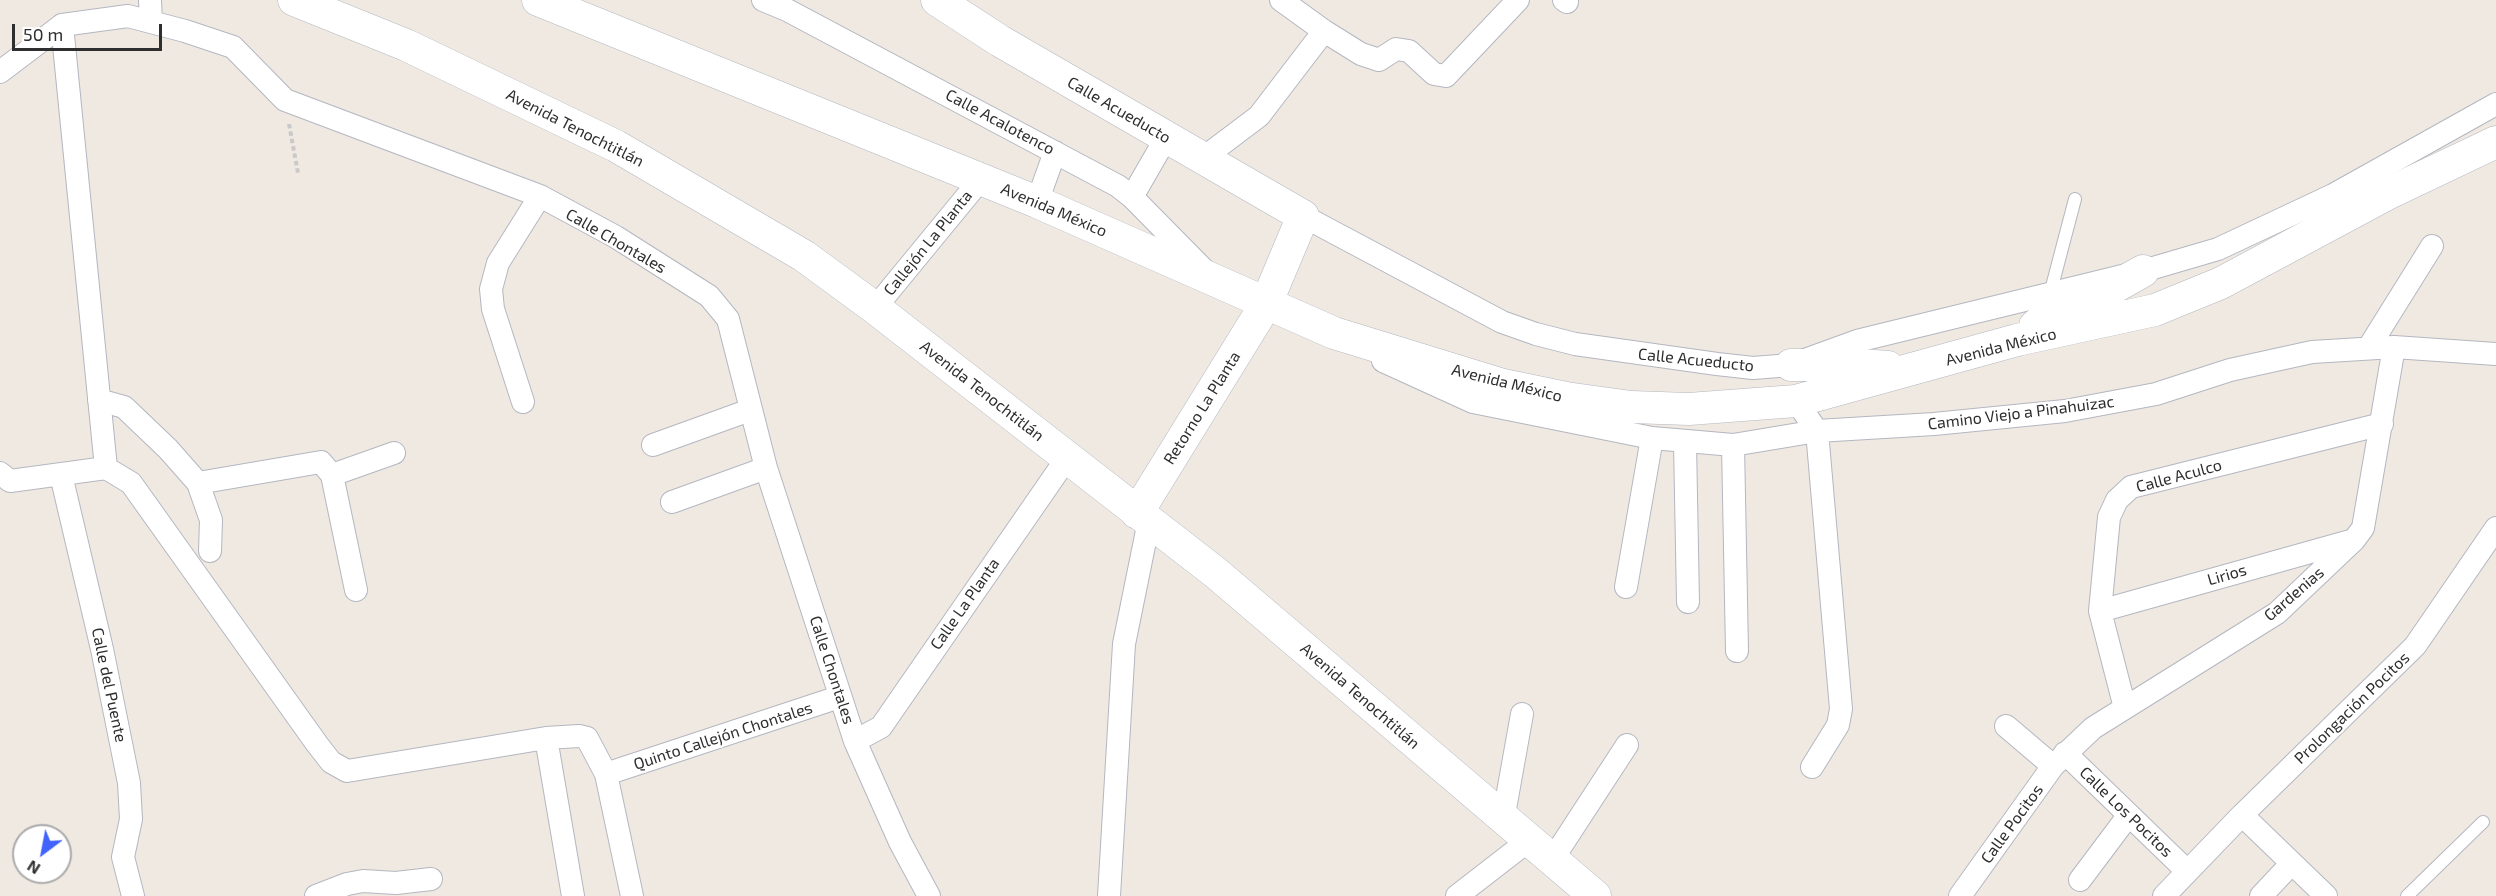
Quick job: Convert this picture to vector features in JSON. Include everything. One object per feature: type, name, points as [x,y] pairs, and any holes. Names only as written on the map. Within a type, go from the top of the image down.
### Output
[{"type":"main road","name":"Avenida Tenochtitlán","points":[[294,0],[406,45],[616,146],[804,256],[875,308],[1216,573],[1503,820],[1595,896]]},
{"type":"main road","name":"Avenida México","points":[[538,0],[1037,202],[1334,333],[1503,385],[1566,398],[1631,407],[1689,409],[1796,401],[2017,340],[2155,310],[2191,297],[2391,192],[2496,142]]},
{"type":"main road","name":"Calle Acueducto","points":[[937,0],[1000,41],[1303,216]]},
{"type":"main road","points":[[1266,304],[1303,216]]},
{"type":"main road","points":[[2017,340],[2041,321],[2102,294],[2143,271]]},
{"type":"main road","name":"Retorno La Planta","points":[[1143,517],[1266,304]]},
{"type":"main road","points":[[1791,365],[1859,365],[1916,369]]},
{"type":"street","name":"Calle Acalotenco","points":[[763,0],[788,10],[1118,186],[1132,196],[1212,279]]},
{"type":"street","points":[[1281,0],[1361,54],[1379,60],[1396,49],[1409,51],[1434,74],[1446,76],[1518,0]]},
{"type":"street","name":"Calle Chontales","points":[[0,72],[62,25],[150,11],[233,47],[285,100],[540,196],[616,237],[709,296],[728,319],[766,468],[855,741],[900,842],[929,896]]},
{"type":"street","points":[[62,25],[106,468]]},
{"type":"street","points":[[1202,159],[1259,116],[1324,31]]},
{"type":"street","name":"Calle Acueducto","points":[[1303,216],[1502,322],[1536,334],[1575,344],[1717,364],[1753,368],[1791,365],[1857,341],[2143,271],[2217,249],[2333,195],[2496,104]]},
{"type":"street","points":[[1132,196],[1166,138]]},
{"type":"street","points":[[1037,202],[1055,152]]},
{"type":"street","name":"Callejón La Planta","points":[[875,308],[981,179]]},
{"type":"street","points":[[523,402],[493,309],[491,289],[498,263],[540,196]]},
{"type":"street","points":[[2369,347],[2432,246]]},
{"type":"street","name":"Camino Viejo a Pinahuizac","points":[[1334,333],[1344,343],[1473,402],[1652,438],[1733,445],[1817,431],[1934,424],[2065,411],[2156,394],[2230,370],[2312,352],[2394,347],[2496,354]]},
{"type":"street","name":"Gardenias","points":[[2059,760],[2093,728],[2277,613],[2354,540],[2363,528],[2394,347]]},
{"type":"street","points":[[99,400],[124,407],[168,449],[198,483],[211,520],[210,551]]},
{"type":"street","points":[[1796,401],[1817,431],[1841,709],[1838,725],[1812,767]]},
{"type":"street","points":[[653,445],[750,410]]},
{"type":"street","name":"Calle Aculco","points":[[2126,708],[2100,611],[2109,517],[2117,500],[2131,488],[2382,424]]},
{"type":"street","points":[[1626,587],[1652,438]]},
{"type":"street","points":[[1685,442],[1688,602]]},
{"type":"street","points":[[1733,445],[1737,651]]},
{"type":"street","points":[[332,475],[394,453]]},
{"type":"street","name":"Calle La Planta","points":[[855,741],[880,727],[1067,458]]},
{"type":"street","points":[[198,483],[321,462],[332,475],[356,590]]},
{"type":"street","points":[[0,473],[10,481],[106,468],[131,483],[331,762],[347,771],[546,738],[579,736],[587,738],[606,774],[632,896]]},
{"type":"street","points":[[672,502],[766,468]]},
{"type":"street","name":"Calle del Puente","points":[[61,475],[102,649],[129,783],[130,819],[123,857],[133,896]]},
{"type":"street","points":[[1108,896],[1124,644],[1143,517]]},
{"type":"street","name":"Prolongación Pocitos","points":[[2164,896],[2242,815],[2415,646],[2496,528]]},
{"type":"street","name":"Lirios","points":[[2100,611],[2354,540]]},
{"type":"street","name":"Quinto Callejón Chontales","points":[[606,774],[840,697]]},
{"type":"street","points":[[1503,820],[1522,714]]},
{"type":"street","name":"Calle Los Pocitos","points":[[2006,726],[2059,760],[2128,816],[2187,871]]},
{"type":"street","points":[[546,738],[573,896]]},
{"type":"street","points":[[1552,860],[1627,745]]},
{"type":"street","name":"Calle Pocitos","points":[[1960,896],[2059,760]]},
{"type":"street","points":[[2242,815],[2326,896]]},
{"type":"street","points":[[2080,880],[2128,816]]},
{"type":"street","points":[[1457,896],[1528,841]]},
{"type":"street","points":[[2261,896],[2292,864]]},
{"type":"street","points":[[316,896],[347,884],[363,881],[396,883],[431,879]]},
{"type":"lane","points":[[2050,294],[2074,199]]},
{"type":"lane","points":[[2407,896],[2483,822]]},
{"type":"path","points":[[285,100],[298,173]]}]
